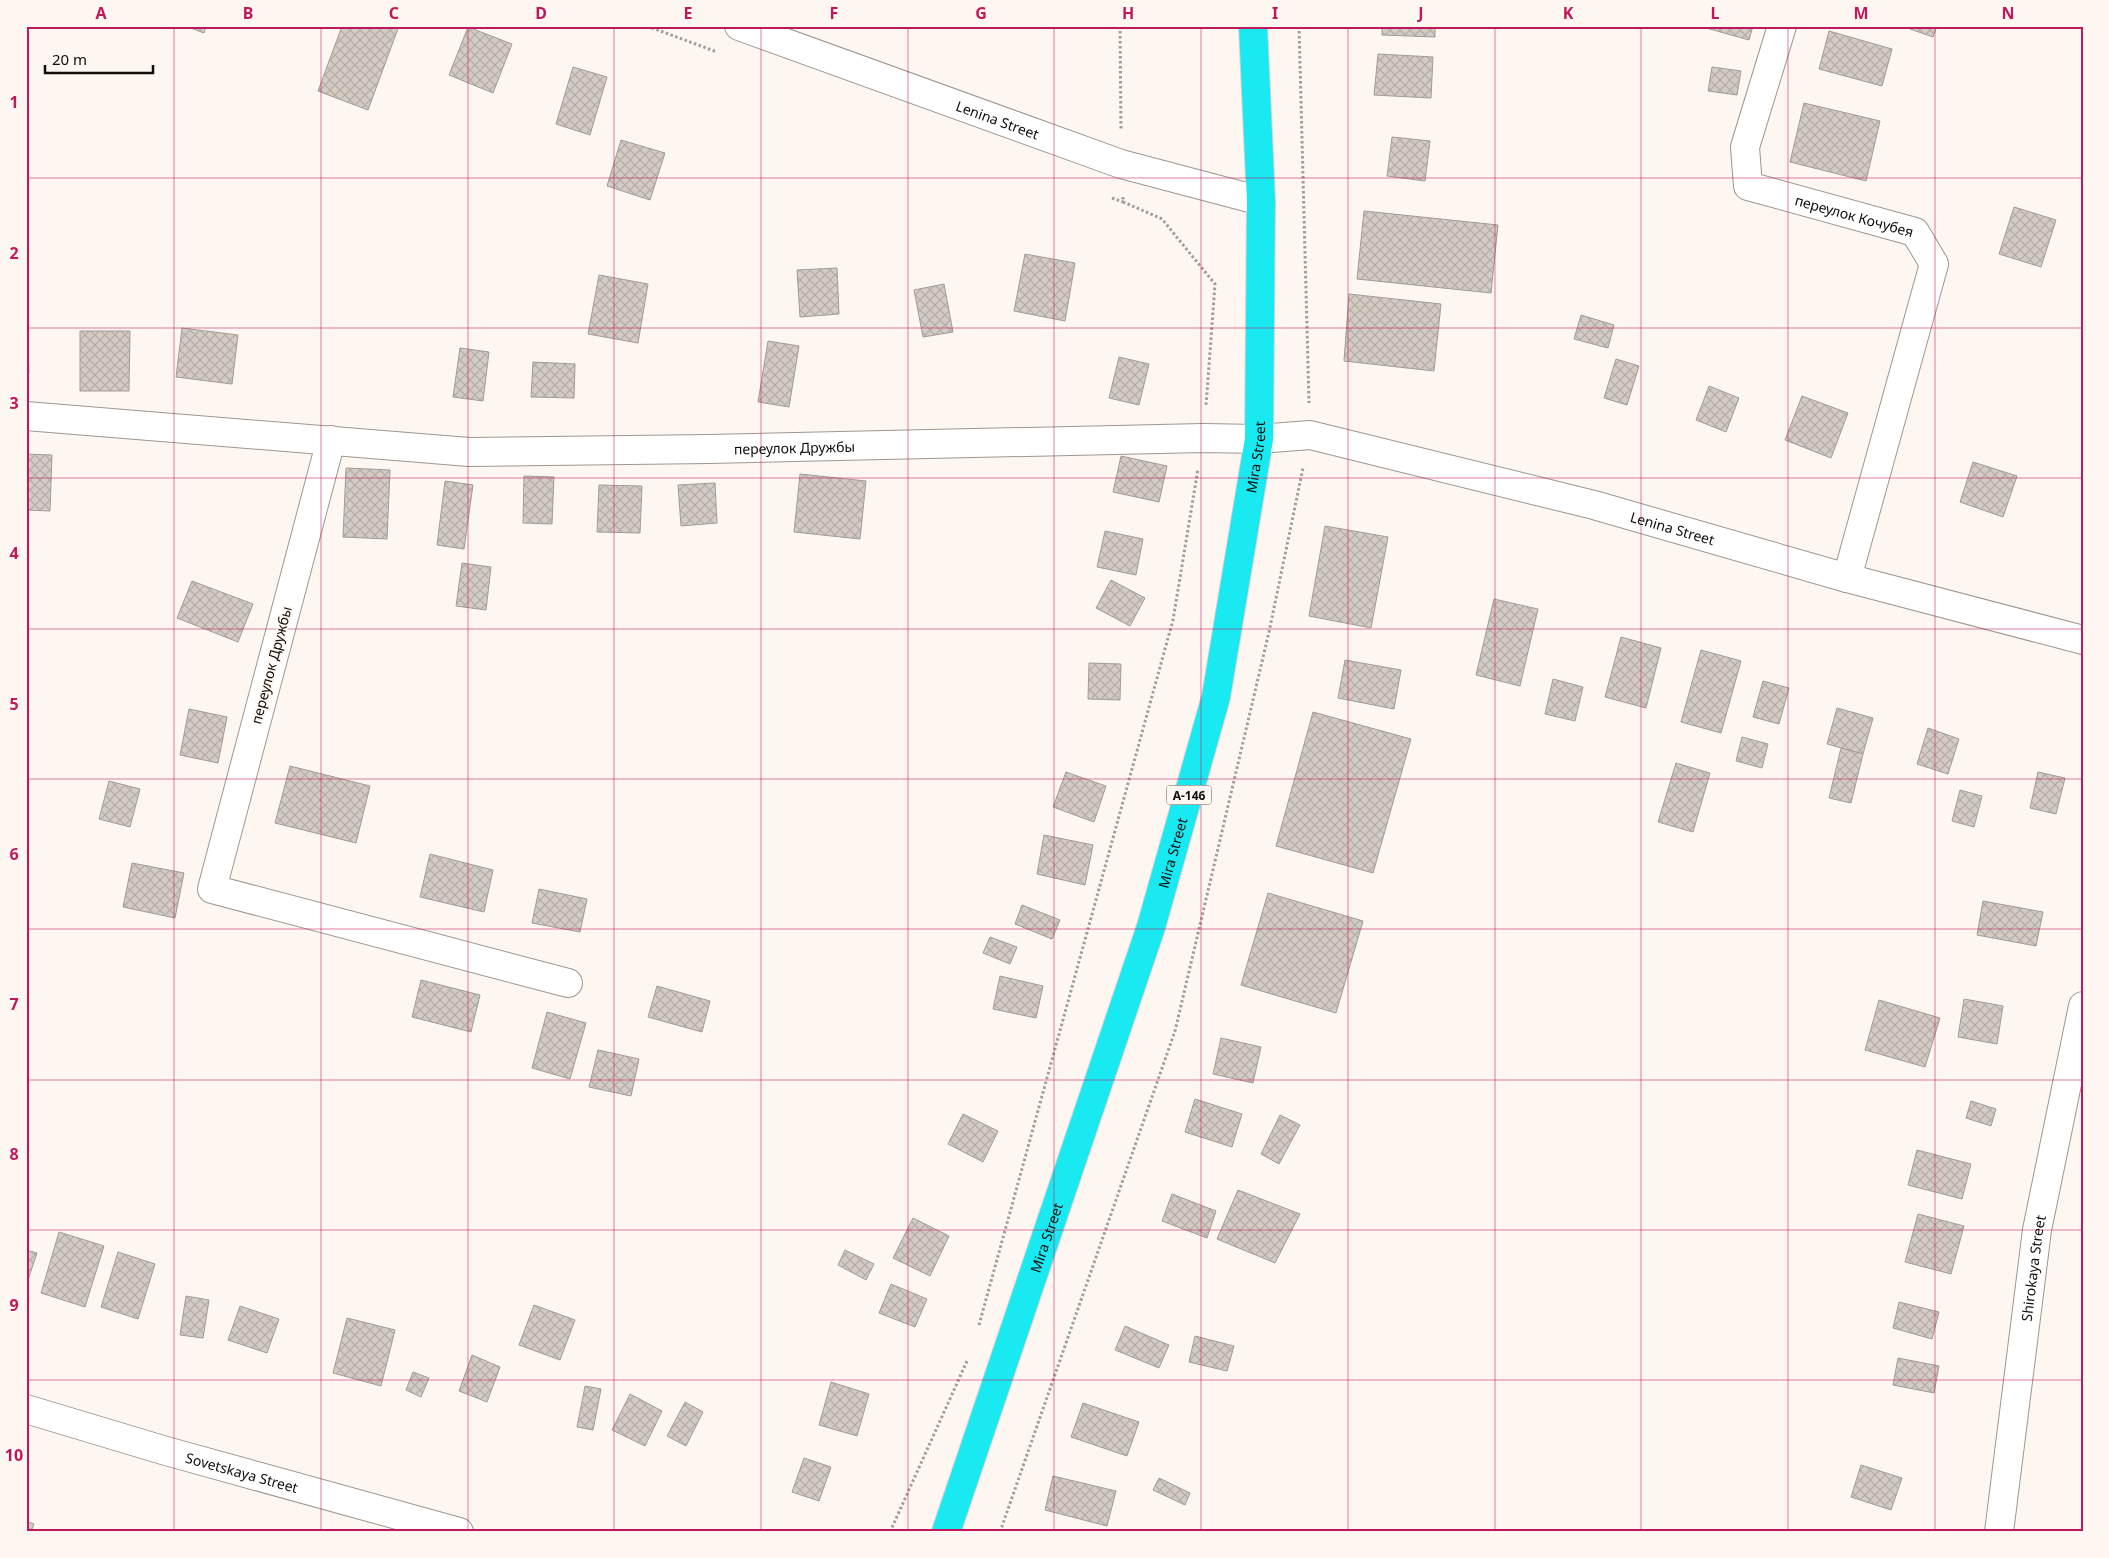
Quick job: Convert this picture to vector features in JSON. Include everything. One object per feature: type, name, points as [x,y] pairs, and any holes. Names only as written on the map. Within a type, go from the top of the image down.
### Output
[{"type":"highway","name":"Mira Street","points":[[946,1532],[1055,1216],[1160,898],[1216,697],[1259,439],[1261,201],[1253,26]]},
{"type":"street","name":"Lenina Street","points":[[739,26],[1121,164],[1261,201]]},
{"type":"street","name":"переулок Кочубея","points":[[1782,26],[1745,147],[1748,186],[1915,232],[1934,264],[1847,578]]},
{"type":"street","name":"переулок Дружбы","points":[[26,416],[478,452],[1204,438],[1259,439]]},
{"type":"street","name":"Lenina Street","points":[[1259,439],[1310,435],[1594,505],[1847,578],[2083,640]]},
{"type":"street","name":"переулок Дружбы","points":[[330,440],[212,889],[568,983]]},
{"type":"street","name":"Shirokaya Street","points":[[1999,1532],[2038,1230],[2083,1006]]},
{"type":"street","name":"Sovetskaya Street","points":[[26,1409],[166,1451],[459,1532]]},
{"type":"path","points":[[978,1331],[1173,620],[1204,438],[1215,284],[1162,219],[1123,202],[1120,26]]},
{"type":"path","points":[[890,1532],[968,1359]]},
{"type":"building","points":[[185,26],[206,26],[204,33]]},
{"type":"building","points":[[342,26],[399,26],[368,110],[318,91]]},
{"type":"building","points":[[1382,26],[1435,26],[1435,37],[1382,35]]},
{"type":"building","points":[[1699,26],[1753,26],[1749,40]]},
{"type":"building","points":[[1911,26],[1937,26],[1933,37],[1910,29]]},
{"type":"building","points":[[468,27],[512,44],[493,93],[449,75]]},
{"type":"building","points":[[1829,31],[1892,49],[1882,86],[1819,69]]},
{"type":"building","points":[[1378,54],[1433,57],[1431,98],[1374,95]]},
{"type":"building","points":[[573,67],[607,77],[590,135],[556,124]]},
{"type":"building","points":[[1712,67],[1741,71],[1737,95],[1708,91]]},
{"type":"building","points":[[1804,103],[1880,121],[1866,181],[1790,162]]},
{"type":"building","points":[[1392,137],[1430,141],[1425,181],[1387,176]]},
{"type":"building","points":[[621,140],[665,153],[650,200],[607,186]]},
{"type":"building","points":[[2014,207],[2056,220],[2041,267],[1999,254]]},
{"type":"building","points":[[1364,211],[1498,225],[1491,293],[1357,279]]},
{"type":"building","points":[[1025,254],[1075,263],[1065,321],[1014,311]]},
{"type":"building","points":[[837,268],[839,314],[800,317],[797,270]]},
{"type":"building","points":[[599,275],[648,284],[638,343],[588,334]]},
{"type":"building","points":[[944,284],[953,332],[923,337],[914,290]]},
{"type":"building","points":[[1349,294],[1441,304],[1434,371],[1344,361]]},
{"type":"building","points":[[1581,315],[1614,325],[1608,348],[1574,339]]},
{"type":"building","points":[[182,328],[238,335],[232,384],[176,377]]},
{"type":"building","points":[[80,331],[130,331],[129,391],[80,391]]},
{"type":"building","points":[[27,332],[29,373],[26,373]]},
{"type":"building","points":[[768,341],[799,346],[789,407],[758,402]]},
{"type":"building","points":[[460,348],[489,352],[483,401],[453,397]]},
{"type":"building","points":[[1119,357],[1149,364],[1139,405],[1109,398]]},
{"type":"building","points":[[1616,359],[1639,366],[1627,405],[1604,398]]},
{"type":"building","points":[[533,362],[575,364],[574,398],[531,397]]},
{"type":"building","points":[[1709,386],[1739,398],[1726,432],[1696,420]]},
{"type":"building","points":[[1802,396],[1848,413],[1831,458],[1785,440]]},
{"type":"building","points":[[26,454],[52,455],[50,511],[26,510]]},
{"type":"building","points":[[1121,456],[1167,466],[1159,502],[1113,492]]},
{"type":"building","points":[[1973,462],[2017,476],[2003,517],[1960,502]]},
{"type":"building","points":[[346,468],[390,470],[387,539],[343,537]]},
{"type":"building","points":[[800,474],[866,481],[860,539],[794,532]]},
{"type":"building","points":[[524,476],[554,477],[552,524],[523,523]]},
{"type":"building","points":[[445,481],[473,485],[464,549],[437,545]]},
{"type":"building","points":[[715,483],[717,523],[681,526],[678,485]]},
{"type":"building","points":[[599,485],[642,486],[640,533],[597,532]]},
{"type":"building","points":[[1325,526],[1388,537],[1371,628],[1309,616]]},
{"type":"building","points":[[1105,531],[1143,539],[1136,575],[1097,567]]},
{"type":"building","points":[[462,563],[491,567],[486,610],[456,606]]},
{"type":"building","points":[[1111,580],[1145,598],[1130,626],[1096,608]]},
{"type":"building","points":[[192,581],[253,604],[238,642],[177,618]]},
{"type":"building","points":[[1494,599],[1538,609],[1520,686],[1476,675]]},
{"type":"building","points":[[1621,637],[1661,648],[1646,708],[1605,697]]},
{"type":"building","points":[[1701,650],[1741,661],[1721,733],[1681,722]]},
{"type":"building","points":[[1345,660],[1401,670],[1394,709],[1338,698]]},
{"type":"building","points":[[1089,663],[1121,664],[1120,700],[1088,699]]},
{"type":"building","points":[[1553,679],[1583,687],[1575,721],[1545,714]]},
{"type":"building","points":[[1763,681],[1789,688],[1779,724],[1753,717]]},
{"type":"building","points":[[1837,708],[1873,718],[1863,754],[1827,744]]},
{"type":"building","points":[[189,709],[227,717],[218,763],[180,755]]},
{"type":"building","points":[[1313,712],[1411,739],[1373,873],[1276,846]]},
{"type":"building","points":[[1928,728],[1959,739],[1948,774],[1917,764]]},
{"type":"building","points":[[1742,737],[1768,744],[1762,768],[1736,761]]},
{"type":"building","points":[[1841,748],[1863,754],[1851,803],[1829,798]]},
{"type":"building","points":[[1676,763],[1710,773],[1693,832],[1658,822]]},
{"type":"building","points":[[290,766],[370,786],[356,843],[275,823]]},
{"type":"building","points":[[1066,772],[1106,786],[1094,822],[1053,807]]},
{"type":"building","points":[[2038,772],[2065,778],[2056,814],[2030,808]]},
{"type":"building","points":[[109,781],[140,789],[130,827],[99,819]]},
{"type":"building","points":[[1960,790],[1982,796],[1974,827],[1952,821]]},
{"type":"building","points":[[1044,835],[1093,845],[1085,885],[1037,874]]},
{"type":"building","points":[[430,854],[493,870],[484,912],[420,897]]},
{"type":"building","points":[[132,863],[184,873],[175,918],[123,907]]},
{"type":"building","points":[[539,889],[587,899],[580,932],[532,923]]},
{"type":"building","points":[[1268,893],[1363,921],[1336,1013],[1241,985]]},
{"type":"building","points":[[1983,901],[2043,912],[2036,946],[1977,935]]},
{"type":"building","points":[[1022,905],[1060,920],[1052,939],[1015,924]]},
{"type":"building","points":[[990,937],[1017,947],[1010,964],[983,953]]},
{"type":"building","points":[[1000,976],[1043,986],[1036,1018],[993,1009]]},
{"type":"building","points":[[421,980],[480,995],[471,1032],[412,1017]]},
{"type":"building","points":[[657,986],[710,1001],[702,1032],[648,1017]]},
{"type":"building","points":[[1964,999],[2003,1006],[1997,1044],[1958,1037]]},
{"type":"building","points":[[1879,1000],[1940,1018],[1925,1067],[1865,1050]]},
{"type":"building","points":[[547,1012],[586,1023],[570,1079],[532,1068]]},
{"type":"building","points":[[1221,1038],[1261,1047],[1253,1083],[1213,1074]]},
{"type":"building","points":[[598,1050],[639,1059],[631,1096],[589,1087]]},
{"type":"building","points":[[1195,1099],[1242,1114],[1232,1147],[1185,1132]]},
{"type":"building","points":[[1971,1101],[1996,1109],[1991,1126],[1966,1118]]},
{"type":"building","points":[[963,1114],[998,1131],[983,1162],[948,1144]]},
{"type":"building","points":[[1280,1115],[1300,1125],[1279,1164],[1261,1154]]},
{"type":"building","points":[[1917,1150],[1971,1164],[1962,1199],[1908,1185]]},
{"type":"building","points":[[1238,1190],[1300,1214],[1275,1263],[1217,1239]]},
{"type":"building","points":[[1172,1194],[1216,1211],[1207,1238],[1162,1221]]},
{"type":"building","points":[[1918,1214],[1964,1226],[1951,1274],[1905,1262]]},
{"type":"building","points":[[913,1218],[949,1236],[930,1276],[893,1258]]},
{"type":"building","points":[[59,1232],[104,1246],[85,1307],[41,1293]]},
{"type":"building","points":[[26,1250],[37,1253],[26,1286]]},
{"type":"building","points":[[845,1250],[874,1264],[866,1280],[838,1265]]},
{"type":"building","points":[[118,1252],[155,1264],[138,1319],[101,1307]]},
{"type":"building","points":[[891,1284],[927,1299],[915,1327],[879,1313]]},
{"type":"building","points":[[186,1296],[209,1300],[203,1338],[180,1335]]},
{"type":"building","points":[[1899,1302],[1939,1312],[1932,1339],[1893,1328]]},
{"type":"building","points":[[534,1305],[575,1320],[560,1360],[519,1345]]},
{"type":"building","points":[[240,1306],[279,1319],[267,1353],[228,1340]]},
{"type":"building","points":[[347,1318],[395,1330],[381,1386],[333,1373]]},
{"type":"building","points":[[1125,1326],[1169,1345],[1159,1368],[1115,1350]]},
{"type":"building","points":[[1195,1336],[1234,1346],[1227,1371],[1189,1362]]},
{"type":"building","points":[[472,1355],[500,1367],[487,1402],[459,1391]]},
{"type":"building","points":[[1898,1358],[1939,1366],[1934,1393],[1893,1385]]},
{"type":"building","points":[[413,1372],[429,1378],[421,1397],[406,1390]]},
{"type":"building","points":[[831,1382],[869,1394],[857,1436],[819,1425]]},
{"type":"building","points":[[585,1386],[601,1389],[593,1430],[577,1427]]},
{"type":"building","points":[[630,1394],[662,1411],[645,1446],[612,1430]]},
{"type":"building","points":[[685,1402],[703,1412],[686,1446],[667,1436]]},
{"type":"building","points":[[1083,1403],[1139,1422],[1127,1456],[1071,1437]]},
{"type":"building","points":[[804,1458],[831,1467],[819,1501],[792,1492]]},
{"type":"building","points":[[1861,1465],[1902,1478],[1891,1510],[1851,1497]]},
{"type":"building","points":[[1053,1476],[1116,1491],[1107,1526],[1045,1510]]},
{"type":"building","points":[[1159,1478],[1190,1493],[1185,1505],[1153,1490]]},
{"type":"building","points":[[26,1521],[34,1524],[31,1532],[26,1532]]}]
